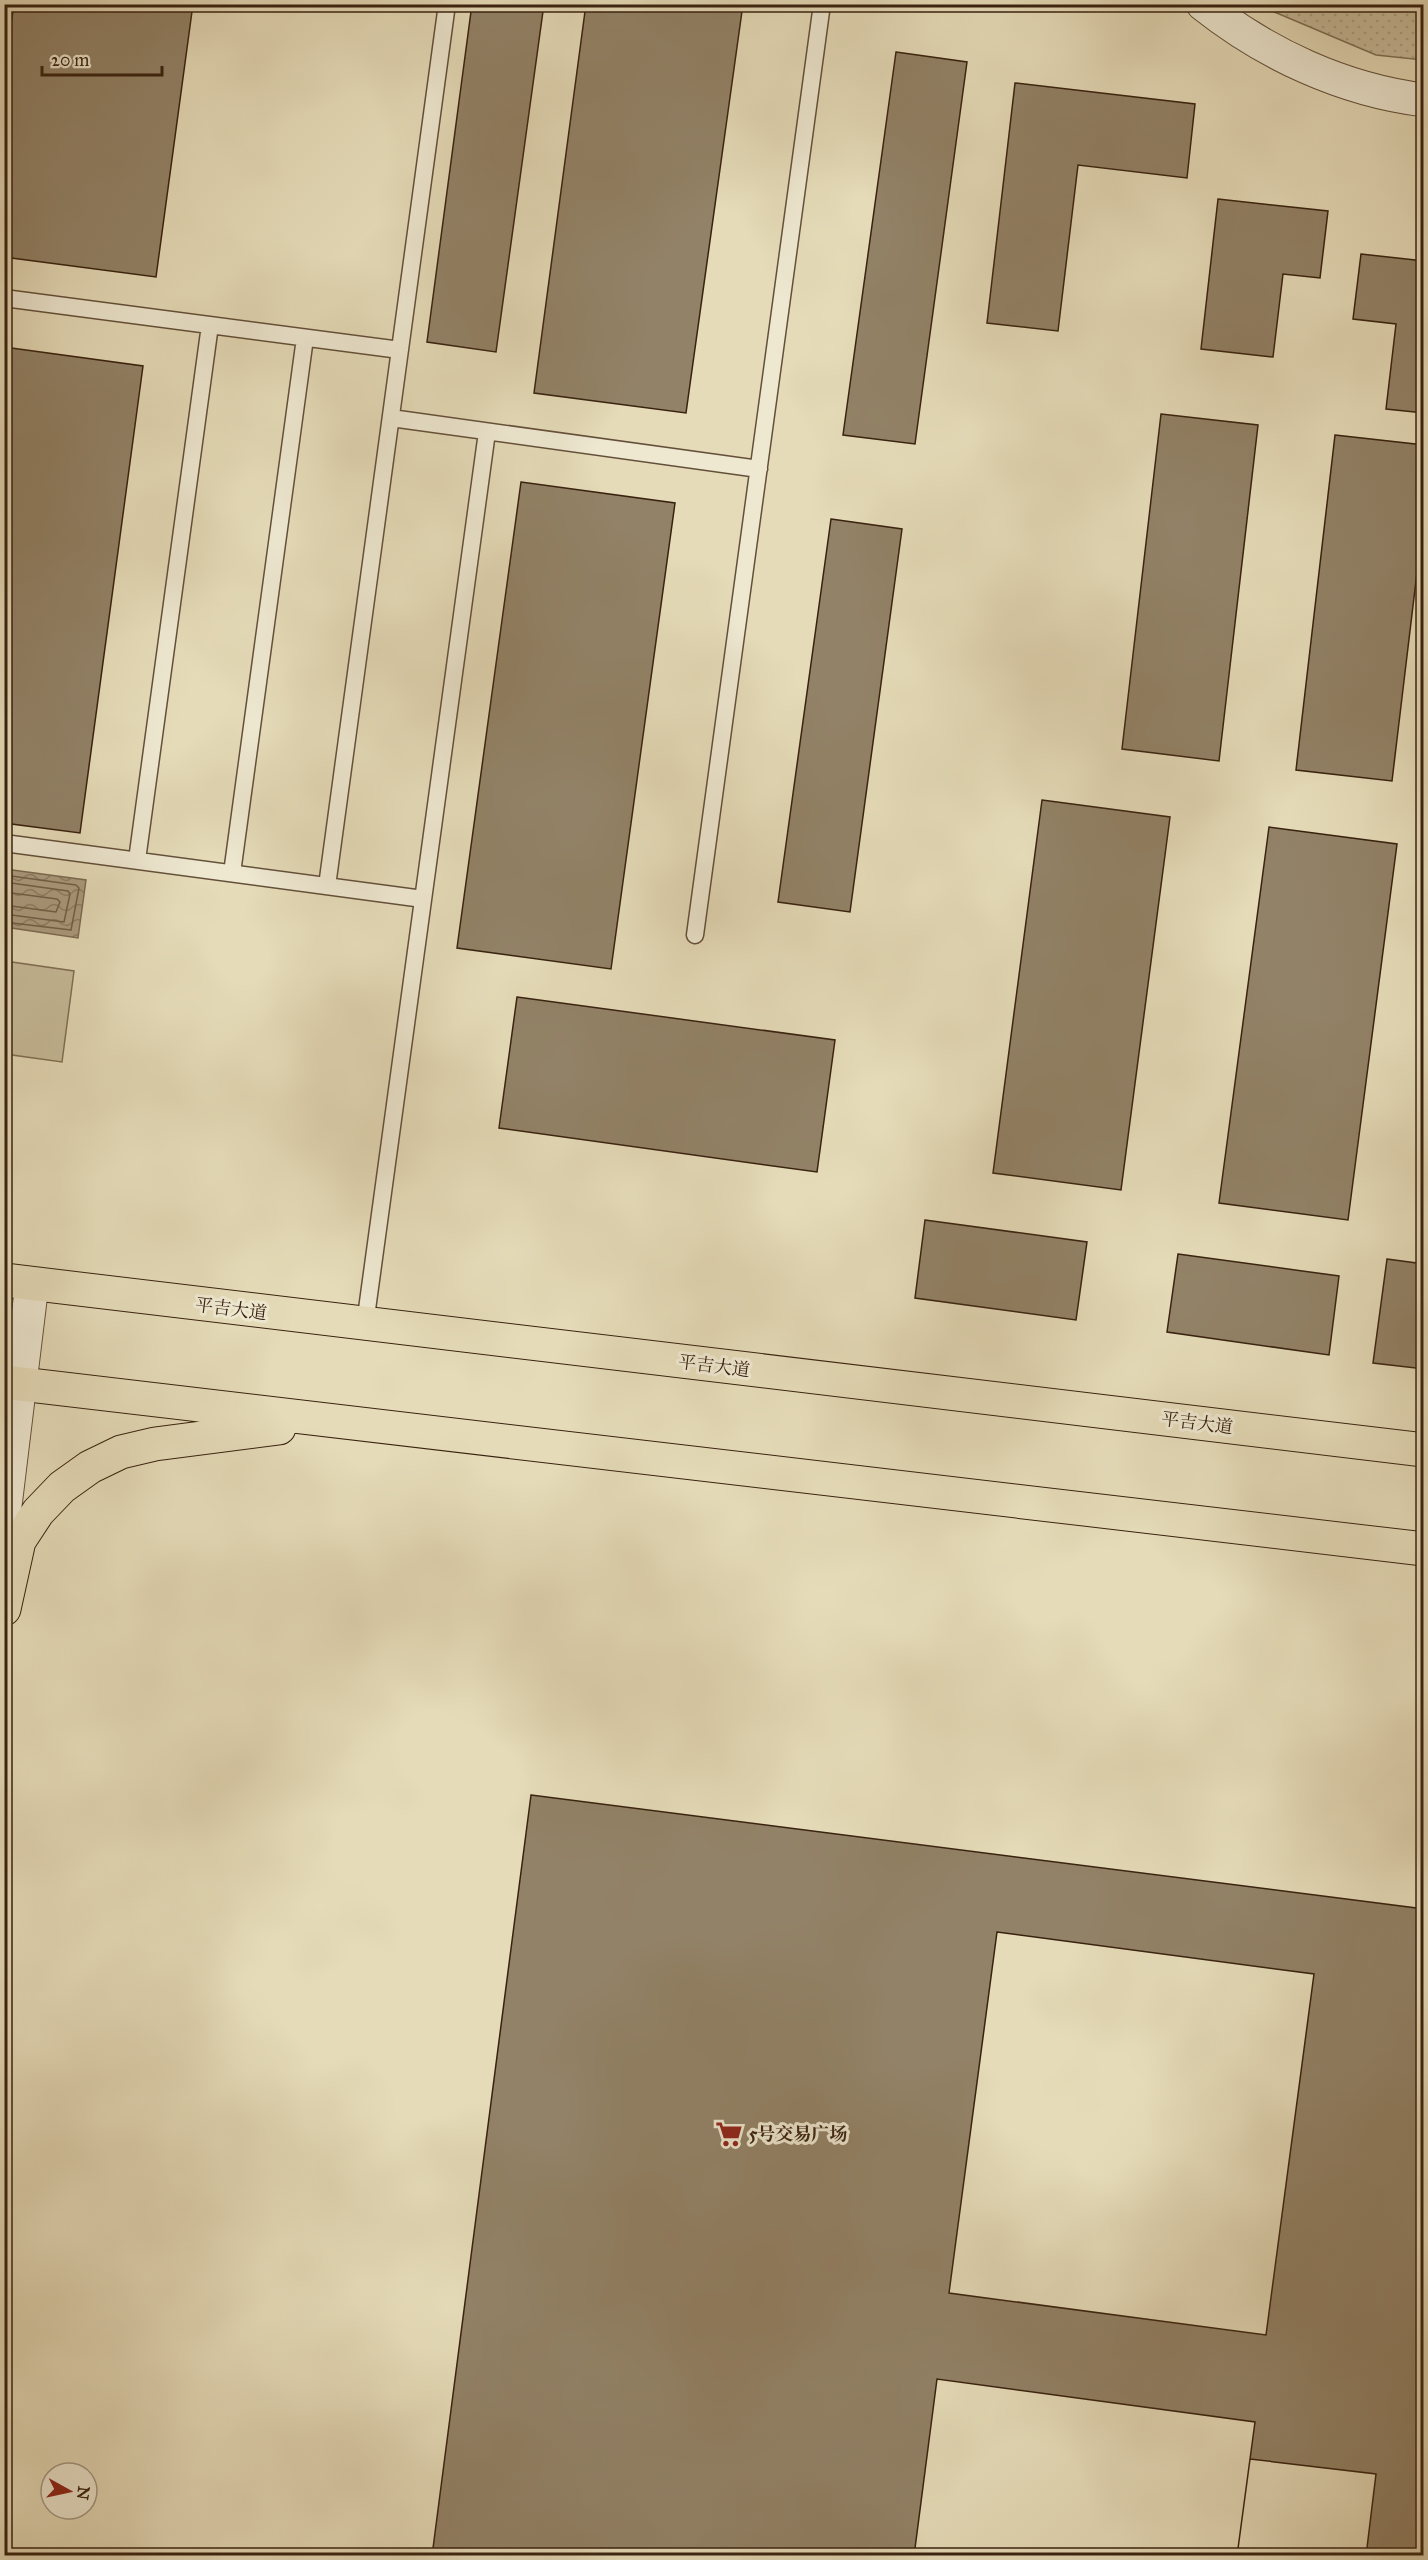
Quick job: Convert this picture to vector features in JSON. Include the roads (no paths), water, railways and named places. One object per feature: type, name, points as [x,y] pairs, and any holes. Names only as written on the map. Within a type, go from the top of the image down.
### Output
[{"type":"main road","name":"平吉大道","points":[[18,1282],[1424,1450]]},
{"type":"main road","points":[[12,1383],[1424,1549]]},
{"type":"main road","points":[[4,1609],[19,1541],[46,1504],[62,1487],[90,1467],[122,1452],[155,1444],[328,1421]]},
{"type":"street","points":[[1203,4],[1238,32],[1313,71],[1395,97],[1424,100]]},
{"type":"street","points":[[4,1514],[18,1282]]},
{"type":"lane","points":[[327,886],[447,4]]},
{"type":"lane","points":[[695,935],[822,4]]},
{"type":"lane","points":[[4,298],[400,350]]},
{"type":"lane","points":[[136,860],[210,325]]},
{"type":"lane","points":[[232,873],[305,338]]},
{"type":"lane","points":[[391,418],[759,469]]},
{"type":"lane","points":[[365,1324],[487,432]]},
{"type":"lane","points":[[4,843],[423,899]]},
{"type":"water","points":[[5,869],[86,880],[78,938],[5,927]]},
{"type":"place","name":"5号交易广场","points":[[729,2134]]}]
